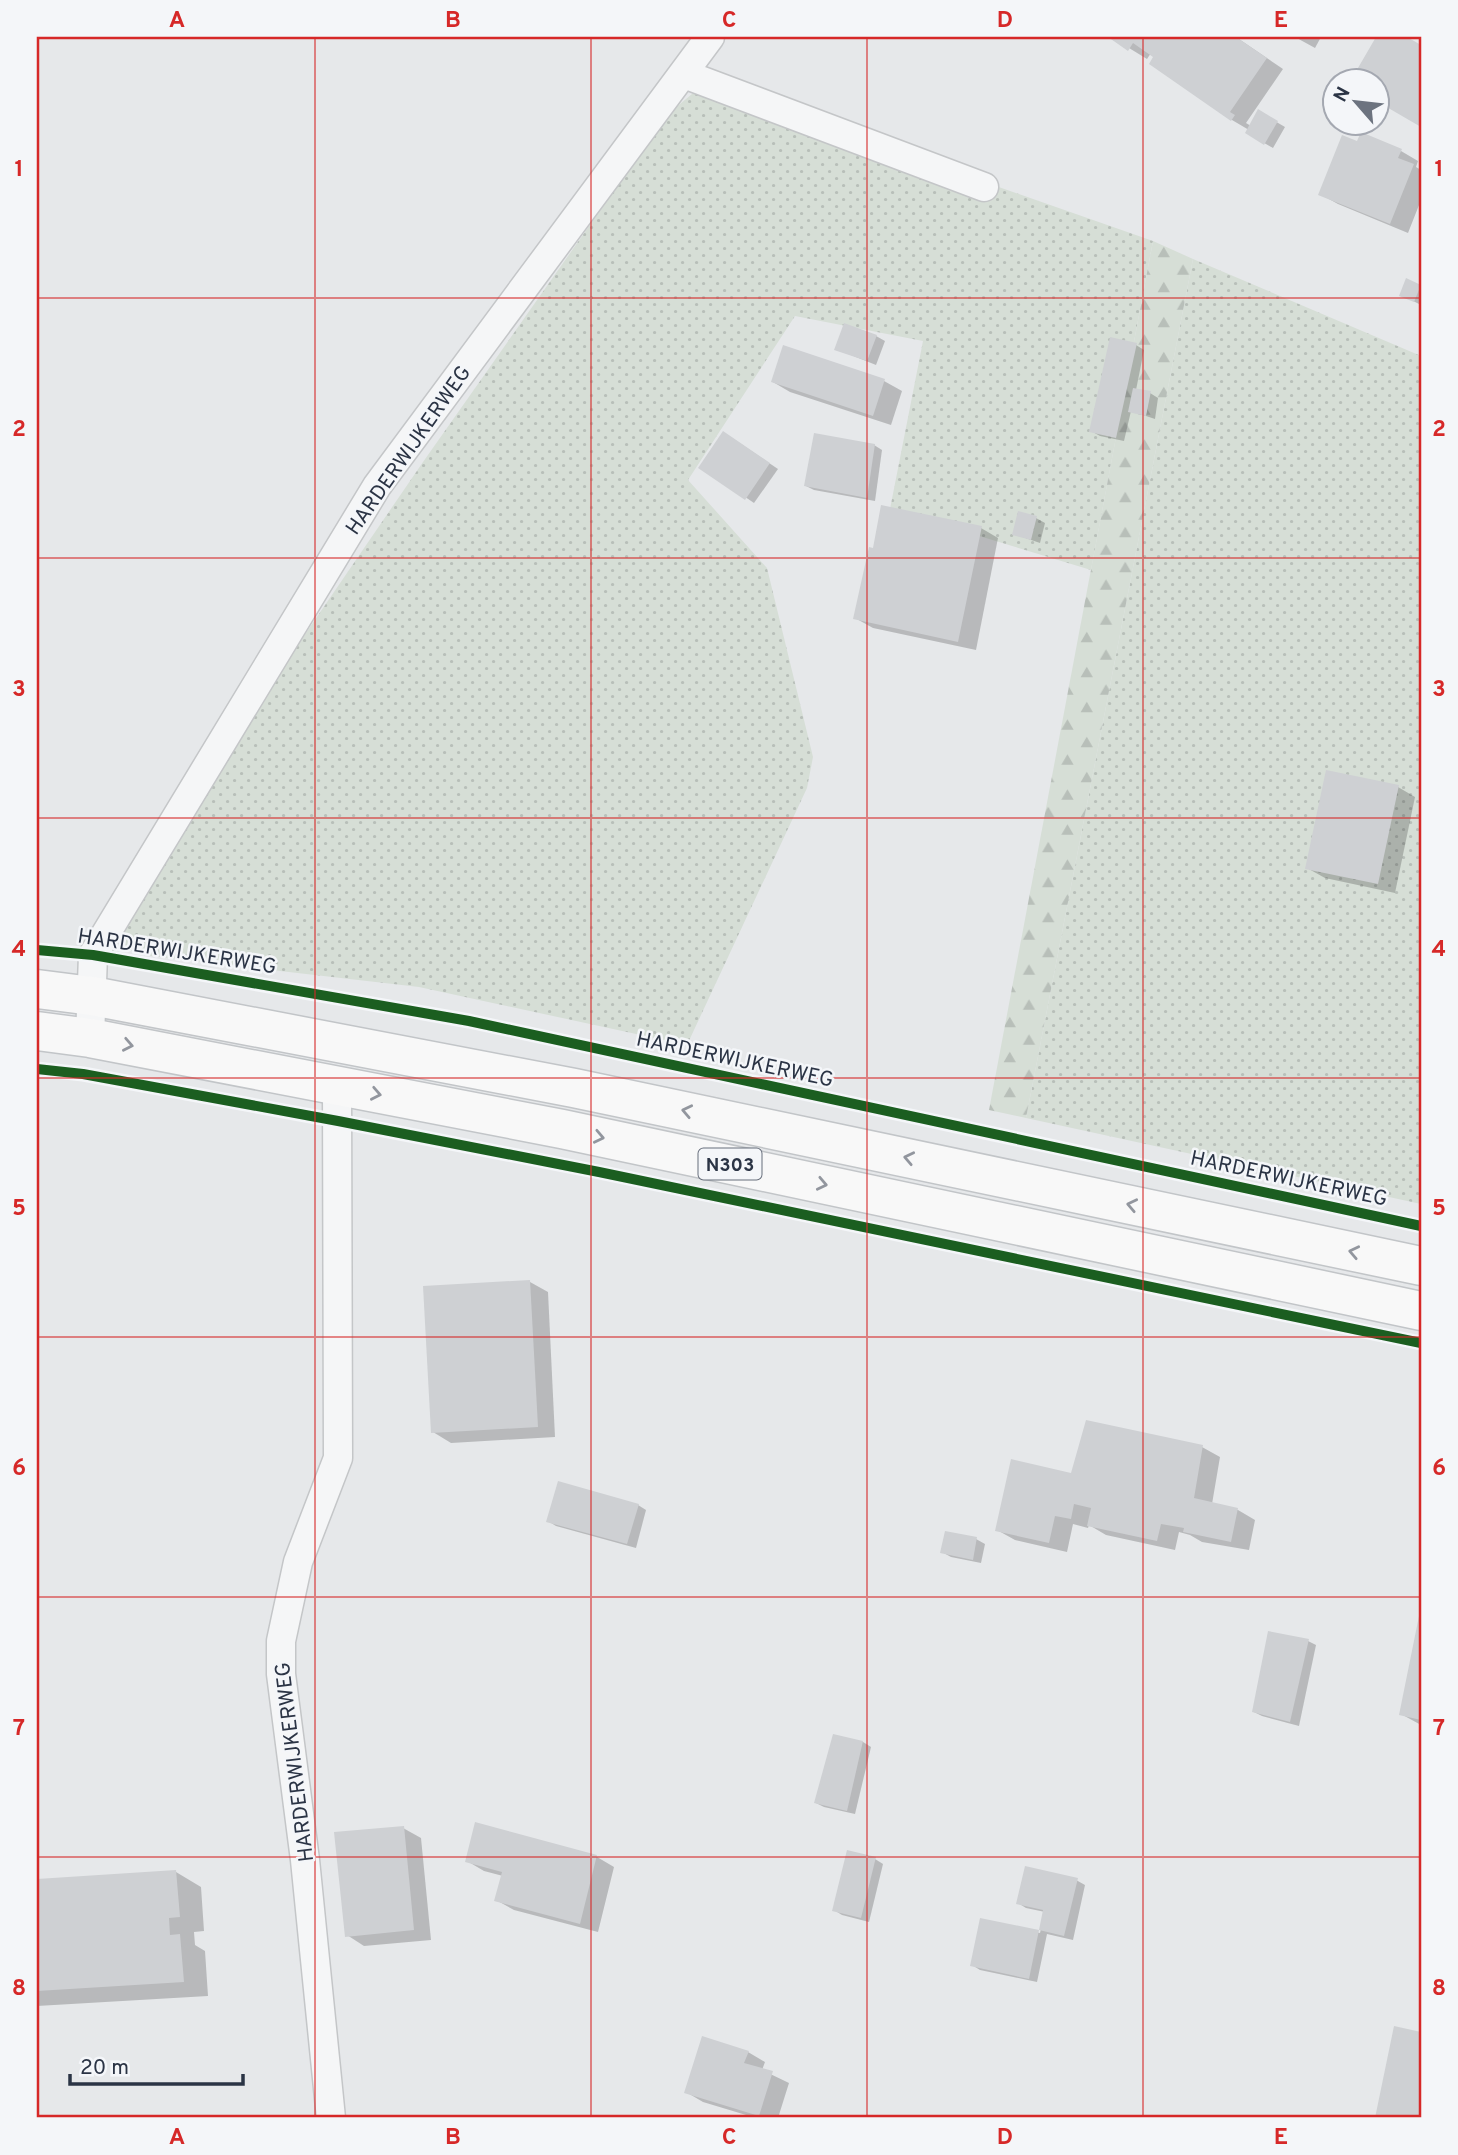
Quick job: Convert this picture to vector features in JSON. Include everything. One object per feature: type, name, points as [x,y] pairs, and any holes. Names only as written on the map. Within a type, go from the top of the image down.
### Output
[{"type":"main road","name":"N303","points":[[37,989],[92,996],[574,1088],[1421,1266]]},
{"type":"main road","name":"N303","points":[[37,1031],[90,1038],[575,1132],[1421,1311]]},
{"type":"lane","name":"HARDERWIJKERWEG","points":[[90,1038],[93,955],[377,486],[710,37]]},
{"type":"lane","points":[[684,74],[984,187]]},
{"type":"lane","name":"HARDERWIJKERWEG","points":[[331,2118],[305,1860],[281,1674],[281,1641],[298,1562],[338,1458],[337,1086]]},
{"type":"green space","points":[[704,84],[1153,241],[1091,570],[890,509],[923,341],[795,316],[688,480],[767,568],[813,757],[807,788],[687,1045],[419,987],[151,956],[95,941],[423,462],[668,114]]},
{"type":"green space","points":[[1153,241],[1193,259],[1026,1118],[989,1110]]},
{"type":"green space","points":[[1193,259],[1421,356],[1421,1204],[1026,1118]]},
{"type":"building","points":[[1108,37],[1236,37],[1267,58],[1230,112],[1235,115],[1231,121],[1149,64],[1153,57],[1133,43],[1128,51]]},
{"type":"building","points":[[1376,37],[1407,37],[1421,45],[1421,127],[1392,110],[1392,66],[1359,66]]},
{"type":"building","points":[[1258,109],[1278,121],[1264,145],[1245,133]]},
{"type":"building","points":[[1342,136],[1357,141],[1359,136],[1371,136],[1402,149],[1398,158],[1414,164],[1390,224],[1318,195]]},
{"type":"building","points":[[1406,278],[1421,285],[1414,302],[1399,296]]},
{"type":"building","points":[[844,323],[877,335],[867,361],[834,350]]},
{"type":"building","points":[[1110,337],[1137,343],[1116,438],[1089,432]]},
{"type":"building","points":[[783,345],[885,379],[873,416],[771,382]]},
{"type":"building","points":[[1133,388],[1151,391],[1146,416],[1128,412]]},
{"type":"building","points":[[723,431],[770,463],[745,500],[698,468]]},
{"type":"building","points":[[814,433],[875,444],[867,498],[804,486]]},
{"type":"building","points":[[881,505],[982,526],[958,642],[853,619],[869,547],[873,548]]},
{"type":"building","points":[[1018,511],[1037,516],[1031,540],[1012,535]]},
{"type":"building","points":[[1326,770],[1399,785],[1378,884],[1305,869]]},
{"type":"building","points":[[530,1280],[538,1427],[431,1433],[423,1286]]},
{"type":"building","points":[[1086,1420],[1203,1445],[1194,1498],[1238,1508],[1231,1542],[1183,1532],[1184,1528],[1161,1524],[1157,1541],[1087,1526],[1091,1508],[1074,1504],[1071,1519],[1055,1516],[1049,1543],[995,1531],[1011,1459],[1071,1473]]},
{"type":"building","points":[[558,1481],[639,1504],[627,1544],[546,1522]]},
{"type":"building","points":[[945,1531],[977,1537],[973,1560],[940,1553]]},
{"type":"building","points":[[1421,1611],[1421,1720],[1399,1715]]},
{"type":"building","points":[[1268,1631],[1309,1639],[1290,1722],[1252,1712]]},
{"type":"building","points":[[833,1734],[863,1741],[847,1811],[814,1803]]},
{"type":"building","points":[[475,1822],[597,1855],[580,1924],[494,1901],[502,1872],[465,1862]]},
{"type":"building","points":[[404,1826],[414,1930],[345,1937],[334,1832]]},
{"type":"building","points":[[847,1850],[876,1857],[861,1918],[832,1911]]},
{"type":"building","points":[[1025,1866],[1078,1878],[1064,1936],[1039,1930],[1043,1910],[1016,1904]]},
{"type":"building","points":[[176,1870],[180,1917],[169,1918],[170,1935],[180,1934],[184,1982],[37,1991],[37,1879]]},
{"type":"building","points":[[980,1918],[1039,1930],[1029,1979],[970,1966]]},
{"type":"building","points":[[1394,2026],[1421,2032],[1421,2118],[1375,2118]]},
{"type":"building","points":[[702,2036],[749,2051],[744,2063],[773,2071],[759,2116],[684,2093]]},
{"type":"cycle path","points":[[37,950],[93,955],[469,1021],[1421,1226]]},
{"type":"cycle path","points":[[37,1069],[83,1074],[599,1172],[1421,1343]]}]
